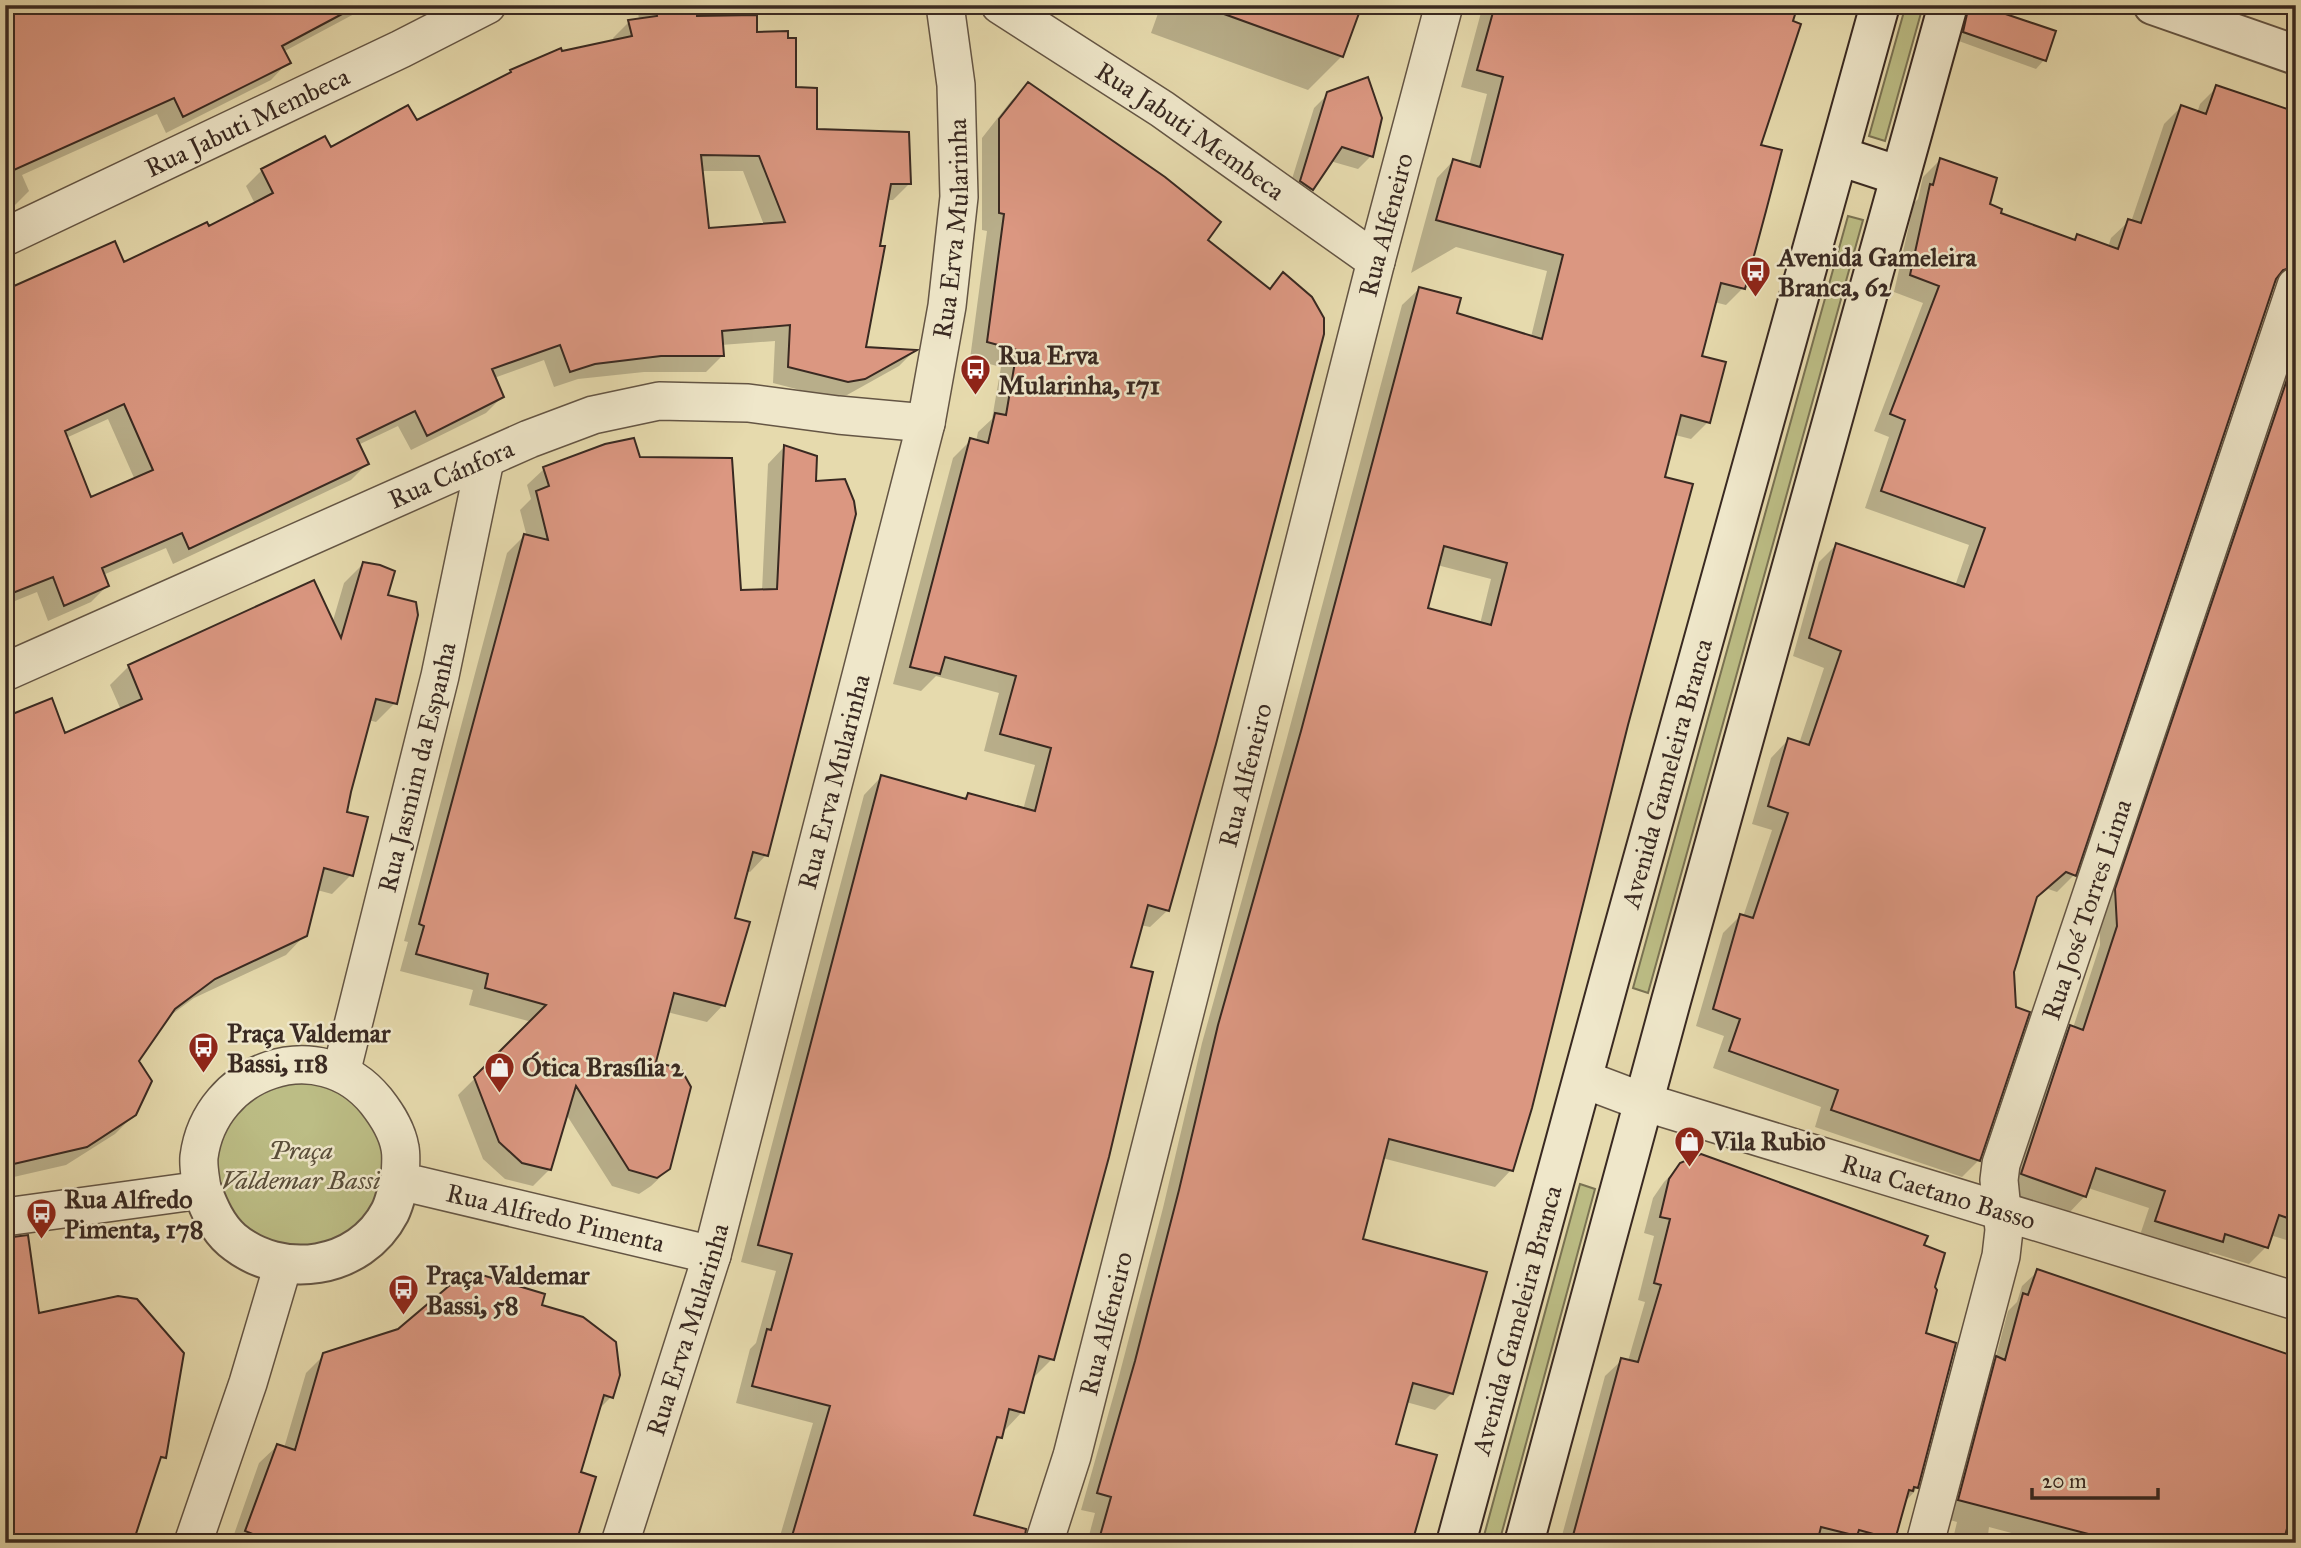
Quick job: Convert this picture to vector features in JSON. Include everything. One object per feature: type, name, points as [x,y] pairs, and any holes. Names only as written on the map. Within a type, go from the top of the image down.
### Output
[{"type":"main road","name":"Avenida Gameleira Branca","points":[[1456,1543],[1880,5]]},
{"type":"main road","points":[[1524,1543],[1948,5]]},
{"type":"main road","points":[[2153,5],[2296,55]]},
{"type":"main road","points":[[1839,156],[1900,176]]},
{"type":"main road","points":[[202,1190],[213,1217],[231,1239],[256,1256],[283,1265],[315,1265],[346,1256],[372,1237],[390,1211],[400,1181]]},
{"type":"street","name":"Rua Jabuti Membeca","points":[[5,237],[488,5]]},
{"type":"street","name":"Rua Erva Mularinha","points":[[620,1543],[712,1255],[926,423],[947,306],[959,197],[956,85],[945,5]]},
{"type":"street","name":"Rua Jabuti Membeca","points":[[1000,5],[1162,109],[1376,261]]},
{"type":"street","name":"Rua Alfeneiro","points":[[1044,1543],[1072,1456],[1376,261],[1444,5]]},
{"type":"street","name":"Rua José Torres Lima","points":[[1925,1543],[2001,1256],[2004,1230],[1999,1180],[2001,1164],[2296,286]]},
{"type":"street","name":"Rua Cánfora","points":[[5,672],[529,439],[593,415],[659,401],[748,403],[926,423]]},
{"type":"street","name":"Rua Jasmim da Espanha","points":[[341,1073],[440,676],[485,460]]},
{"type":"street","points":[[5,1217],[202,1190],[199,1159],[206,1129],[222,1101],[246,1080],[276,1067],[309,1065],[341,1073],[368,1091],[389,1117],[400,1148],[400,1181]]},
{"type":"street","name":"Rua Caetano Basso","points":[[1583,1079],[1644,1102],[2296,1301]]},
{"type":"street","name":"Rua Alfredo Pimenta","points":[[400,1181],[712,1255]]},
{"type":"street","points":[[193,1543],[248,1383],[283,1265]]},
{"type":"green space","points":[[1905,8],[1921,13],[1885,141],[1869,136]]},
{"type":"green space","points":[[1848,216],[1863,220],[1648,993],[1633,988]]},
{"type":"green space","name":"Praça Valdemar Bassi","points":[[301,1081],[333,1088],[360,1106],[378,1133],[385,1165],[378,1197],[360,1224],[333,1242],[301,1249],[269,1242],[242,1224],[224,1197],[217,1165],[224,1133],[242,1106],[269,1088]]},
{"type":"green space","points":[[1580,1184],[1595,1189],[1499,1543],[1482,1543]]},
{"type":"building","points":[[5,5],[359,5],[282,46],[291,63],[183,117],[174,98],[5,174]]},
{"type":"building","points":[[655,5],[697,5],[697,16],[757,15],[757,32],[788,31],[788,38],[796,38],[796,87],[817,88],[817,129],[909,132],[911,184],[891,184],[880,246],[885,246],[866,347],[917,350],[865,379],[848,382],[788,367],[790,325],[722,331],[724,356],[661,356],[595,364],[570,372],[560,345],[492,369],[504,397],[427,436],[415,411],[357,439],[369,464],[189,549],[182,533],[102,568],[109,586],[64,606],[53,577],[5,596],[5,290],[115,241],[124,262],[207,222],[209,226],[273,193],[261,169],[325,136],[331,147],[408,105],[417,120],[511,72],[510,70],[561,48],[562,51],[632,36],[628,20],[657,16]],"holes":[[[701,155],[759,156],[785,222],[709,228]],[[124,404],[153,470],[91,497],[65,431]]]},
{"type":"building","points":[[1214,5],[1362,5],[1343,57],[1213,10]]},
{"type":"building","points":[[1495,5],[1798,5],[1793,21],[1801,24],[1761,145],[1782,150],[1745,289],[1721,283],[1702,356],[1726,362],[1710,423],[1681,415],[1665,477],[1693,484],[1628,725],[1532,1108],[1513,1171],[1389,1139],[1363,1239],[1487,1272],[1453,1394],[1413,1383],[1396,1444],[1437,1455],[1412,1543],[1098,1543],[1111,1497],[1097,1493],[1135,1361],[1218,1025],[1301,731],[1419,287],[1461,298],[1457,313],[1542,339],[1563,255],[1436,220],[1453,159],[1480,167],[1503,77],[1477,70]],"holes":[[[1444,546],[1507,563],[1491,625],[1428,608]]]},
{"type":"building","points":[[1969,5],[1979,5],[2056,31],[2046,61],[1963,32]]},
{"type":"building","points":[[1368,77],[1382,118],[1373,157],[1342,147],[1313,190],[1300,181],[1327,92]]},
{"type":"building","points":[[1028,82],[1165,177],[1221,222],[1208,240],[1270,289],[1283,272],[1312,297],[1324,318],[1324,334],[1169,911],[1148,905],[1131,967],[1153,972],[1109,1157],[1054,1360],[1039,1356],[1024,1413],[1009,1409],[1002,1438],[997,1437],[974,1515],[1026,1529],[1024,1543],[790,1543],[830,1406],[752,1386],[767,1329],[771,1330],[792,1254],[758,1245],[881,775],[966,799],[968,793],[1035,811],[1051,748],[1000,734],[1016,676],[945,657],[940,674],[910,667],[970,438],[988,443],[995,413],[1006,415],[1017,350],[987,342],[1004,214],[999,213],[999,119]]},
{"type":"building","points":[[2216,85],[2296,112],[2296,266],[2283,270],[2276,279],[2076,876],[2066,872],[2037,897],[2014,972],[2016,1007],[2030,1012],[1980,1161],[1831,1110],[1838,1090],[1729,1051],[1740,1019],[1713,1009],[1740,914],[1753,918],[1788,813],[1768,806],[1788,738],[1809,745],[1841,651],[1809,638],[1836,543],[1964,587],[1985,528],[1881,491],[1905,420],[1890,414],[1939,286],[1910,275],[1930,184],[1933,185],[1940,158],[1997,178],[1990,204],[2002,209],[2001,213],[2075,240],[2077,234],[2118,249],[2128,219],[2141,223],[2181,105],[2206,114]]},
{"type":"building","points":[[2296,353],[2296,1221],[2279,1215],[2268,1248],[2225,1234],[2223,1242],[2155,1221],[2165,1191],[2096,1168],[2086,1197],[2021,1174],[2070,1025],[2083,1030],[2117,926],[2115,889]]},
{"type":"building","points":[[634,438],[640,457],[732,458],[741,590],[777,589],[784,445],[817,456],[816,481],[845,479],[856,514],[768,856],[753,852],[735,918],[750,922],[725,1006],[674,993],[656,1062],[681,1069],[691,1087],[670,1169],[657,1178],[629,1170],[576,1086],[551,1170],[522,1163],[499,1142],[474,1077],[546,1005],[485,988],[488,974],[416,954],[424,926],[419,924],[524,534],[548,540],[536,491],[549,486],[543,467],[605,444]]},
{"type":"building","points":[[363,562],[395,571],[388,595],[416,602],[418,615],[397,704],[376,699],[351,792],[347,812],[368,817],[353,876],[324,868],[307,936],[215,979],[175,1009],[139,1061],[152,1081],[136,1115],[87,1147],[5,1166],[5,717],[52,698],[65,733],[142,699],[128,665],[314,580],[341,638]]},
{"type":"building","points":[[1701,1154],[1928,1236],[1924,1245],[1945,1253],[1926,1333],[1956,1343],[1918,1488],[1909,1490],[1895,1540],[1859,1530],[1857,1536],[1821,1527],[1817,1543],[1571,1543],[1621,1358],[1638,1362],[1661,1285],[1654,1283],[1670,1219],[1660,1217],[1669,1179],[1680,1163]]},
{"type":"building","points":[[28,1235],[39,1313],[118,1296],[137,1299],[184,1353],[166,1458],[161,1457],[133,1543],[5,1543],[5,1238]]},
{"type":"building","points":[[2037,1269],[2296,1357],[2296,1496],[2283,1543],[2123,1543],[1958,1500],[1996,1356],[2005,1360],[2023,1293],[2028,1295]]},
{"type":"building","points":[[482,1275],[545,1294],[542,1305],[583,1317],[616,1342],[620,1375],[613,1398],[604,1395],[581,1472],[596,1477],[576,1543],[276,1543],[245,1531],[277,1444],[295,1450],[323,1353],[398,1329],[456,1280],[476,1279]]},
{"type":"place","name":"Avenida Gameleira Branca, 62","points":[[1755,299]]},
{"type":"place","name":"Rua Erva Mularinha, 171","points":[[975,397]]},
{"type":"place","name":"Praça Valdemar Bassi, 118","points":[[204,1075]]},
{"type":"place","name":"Ótica Brasília 2","points":[[499,1094]]},
{"type":"place","name":"Vila Rubio","points":[[1689,1168]]},
{"type":"place","name":"Rua Alfredo Pimenta, 178","points":[[41,1241]]},
{"type":"place","name":"Praça Valdemar Bassi, 58","points":[[403,1317]]}]
